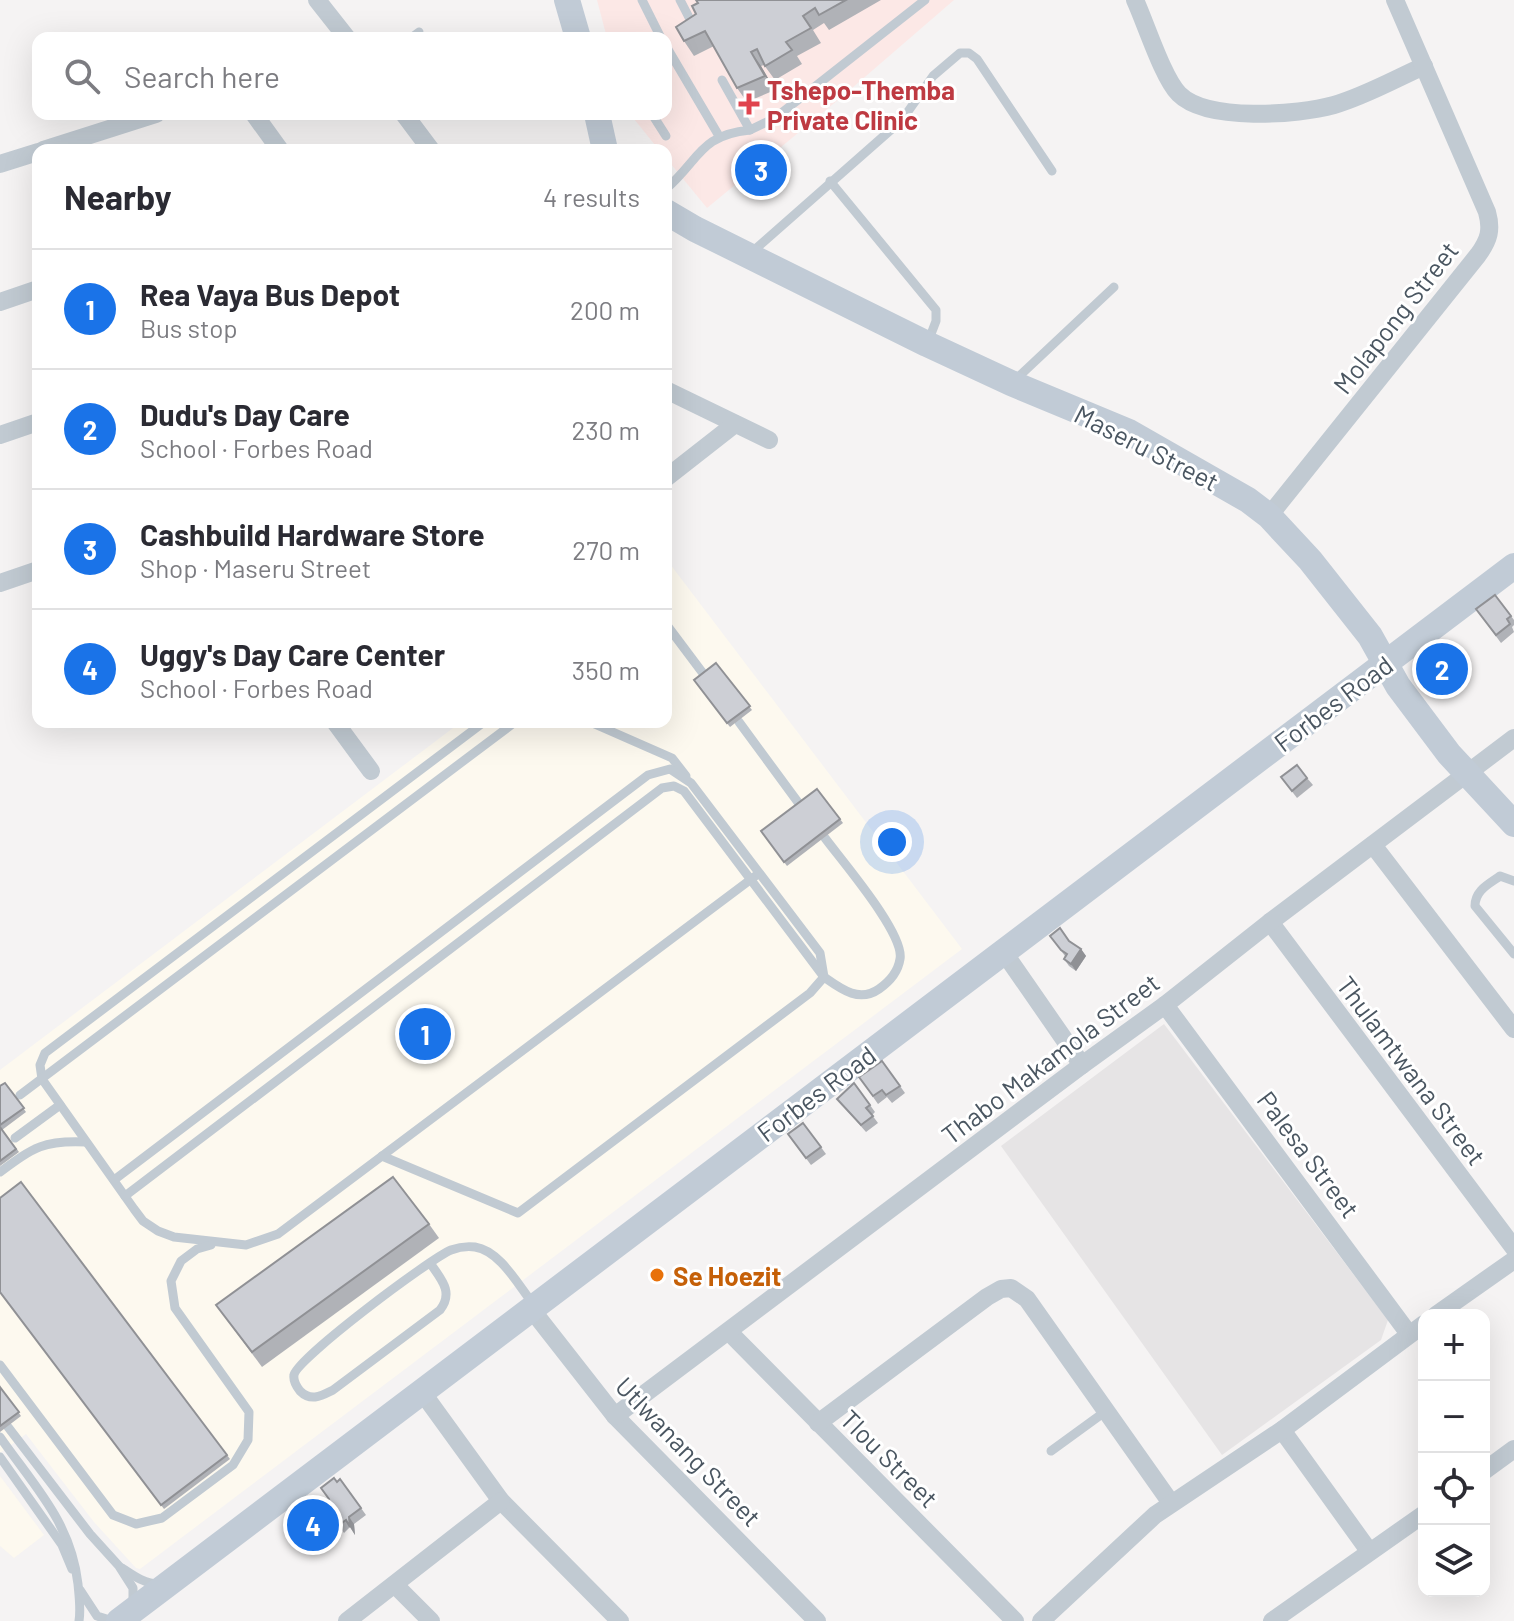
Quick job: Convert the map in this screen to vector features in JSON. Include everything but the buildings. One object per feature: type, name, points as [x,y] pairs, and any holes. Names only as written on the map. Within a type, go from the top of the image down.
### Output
[{"type":"street","points":[[317,0],[342,32]]},
{"type":"street","points":[[567,0],[576,32]]},
{"type":"street","points":[[1135,0],[1169,80],[1186,101],[1211,111],[1299,111],[1336,105],[1424,66]]},
{"type":"street","name":"Molapong Street","points":[[1269,516],[1478,255],[1490,235],[1491,224],[1487,212],[1395,0]]},
{"type":"street","points":[[63,144],[137,120]]},
{"type":"street","points":[[258,120],[276,144]]},
{"type":"street","points":[[408,120],[426,144]]},
{"type":"street","points":[[598,120],[604,144]]},
{"type":"street","points":[[0,164],[32,154]]},
{"type":"street","name":"Maseru Street","points":[[672,215],[927,344],[1129,432],[1248,500],[1269,516],[1310,560],[1370,636],[1398,686],[1465,773],[1514,824]]},
{"type":"street","points":[[0,302],[32,291]]},
{"type":"street","points":[[672,393],[769,440]]},
{"type":"street","points":[[0,435],[32,424]]},
{"type":"street","points":[[672,473],[735,424]]},
{"type":"street","name":"Forbes Road","points":[[120,1619],[1514,566]]},
{"type":"street","points":[[0,583],[32,572]]},
{"type":"street","points":[[346,728],[371,771]]},
{"type":"street","name":"Thabo Makamola Street","points":[[615,1416],[1165,1005],[1514,738]]},
{"type":"street","points":[[1373,845],[1514,1029]]},
{"type":"street","name":"Thulamtwana Street","points":[[1270,922],[1514,1248]]},
{"type":"street","points":[[1003,951],[1082,1065]]},
{"type":"street","name":"Palesa Street","points":[[1165,1005],[1417,1329]]},
{"type":"street","points":[[1445,1309],[1514,1260]]},
{"type":"street","points":[[818,1423],[987,1297],[1001,1289],[1011,1288],[1027,1299],[1171,1503]]},
{"type":"street","name":"Utlwanang Street","points":[[534,1309],[615,1416],[817,1621]]},
{"type":"street","points":[[1041,1621],[1113,1552],[1171,1503],[1282,1430],[1417,1329]]},
{"type":"street","name":"Tlou Street","points":[[729,1332],[1015,1621]]},
{"type":"street","points":[[422,1392],[501,1501],[620,1621]]},
{"type":"street","points":[[1282,1430],[1369,1551]]},
{"type":"street","points":[[1490,1467],[1514,1449]]},
{"type":"street","points":[[347,1621],[501,1501]]},
{"type":"street","points":[[1272,1621],[1418,1518]]},
{"type":"street","points":[[395,1585],[431,1621]]},
{"type":"lane","points":[[680,0],[697,33]]},
{"type":"lane","points":[[672,184],[705,146],[719,136],[750,130],[775,118],[925,0]]},
{"type":"lane","points":[[647,1],[655,32]]},
{"type":"lane","points":[[749,256],[902,120],[933,76],[960,53],[969,53],[977,59],[1052,171]]},
{"type":"lane","points":[[672,56],[719,136]]},
{"type":"lane","points":[[722,80],[750,130]]},
{"type":"lane","points":[[656,120],[666,136]]},
{"type":"lane","points":[[830,181],[936,310],[936,321],[927,344]]},
{"type":"lane","points":[[1011,383],[1114,287]]},
{"type":"lane","points":[[672,632],[705,676]]},
{"type":"lane","points":[[739,722],[800,805]]},
{"type":"lane","points":[[476,728],[45,1053],[40,1065],[42,1079],[143,1221],[158,1231],[214,1244],[246,1245],[278,1234],[755,877]]},
{"type":"lane","points":[[20,1095],[507,728]]},
{"type":"lane","points":[[604,728],[672,758],[755,877]]},
{"type":"lane","points":[[114,1180],[648,775],[670,769],[691,783]]},
{"type":"lane","points":[[125,1196],[662,788],[674,786],[684,791],[820,953],[824,977],[847,994],[871,994],[890,981],[901,957],[894,930],[825,838]]},
{"type":"lane","points":[[1514,881],[1500,876],[1479,891],[1475,906],[1514,954]]},
{"type":"lane","points":[[382,1156],[518,1213],[810,993],[824,977]]},
{"type":"lane","points":[[15,1138],[60,1105]]},
{"type":"lane","points":[[0,1172],[29,1151],[55,1140],[86,1142]]},
{"type":"lane","points":[[0,1365],[113,1515],[136,1524],[162,1518],[233,1465],[248,1440],[249,1412],[175,1308],[171,1281],[181,1261],[197,1249],[214,1244]]},
{"type":"lane","points":[[430,1263],[447,1290],[446,1301],[440,1310],[333,1390],[318,1397],[303,1395],[293,1377],[298,1365],[430,1263],[449,1250],[462,1246],[484,1249],[497,1259],[534,1309]]},
{"type":"lane","points":[[1051,1451],[1106,1411]]},
{"type":"lane","points":[[0,1457],[62,1545],[78,1587],[97,1616],[120,1619],[133,1602],[133,1588],[119,1566],[83,1525],[8,1427]]},
{"type":"lane","points":[[0,1437],[50,1505],[65,1531],[74,1557],[79,1621]]},
{"type":"lane","points":[[119,1566],[152,1584],[169,1584]]},
{"type":"shaded area","name":"Tshepo-Themba Private Clinic","points":[[597,0],[954,0],[707,208],[672,165],[672,144],[654,144],[635,120],[672,120],[672,32],[605,32]]},
{"type":"shaded area","points":[[672,567],[962,949],[140,1569],[94,1522],[26,1434],[0,1453],[0,1070],[453,728],[672,728]]},
{"type":"shaded area","points":[[1164,1024],[1388,1320],[1381,1340],[1222,1455],[1001,1146]]},
{"type":"shaded area","points":[[0,1476],[44,1535],[14,1558],[0,1546]]},
{"type":"place","name":"Tshepo-Themba Private Clinic","points":[[749,104]]},
{"type":"place","name":"Cashbuild Hardware Store","points":[[761,170]]},
{"type":"place","name":"Dudu's Day Care","points":[[1442,669]]},
{"type":"place","name":"Rea Vaya Bus Depot","points":[[425,1034]]},
{"type":"place","name":"Se Hoezit","points":[[657,1275]]},
{"type":"place","name":"Uggy's Day Care Center","points":[[313,1525]]}]
